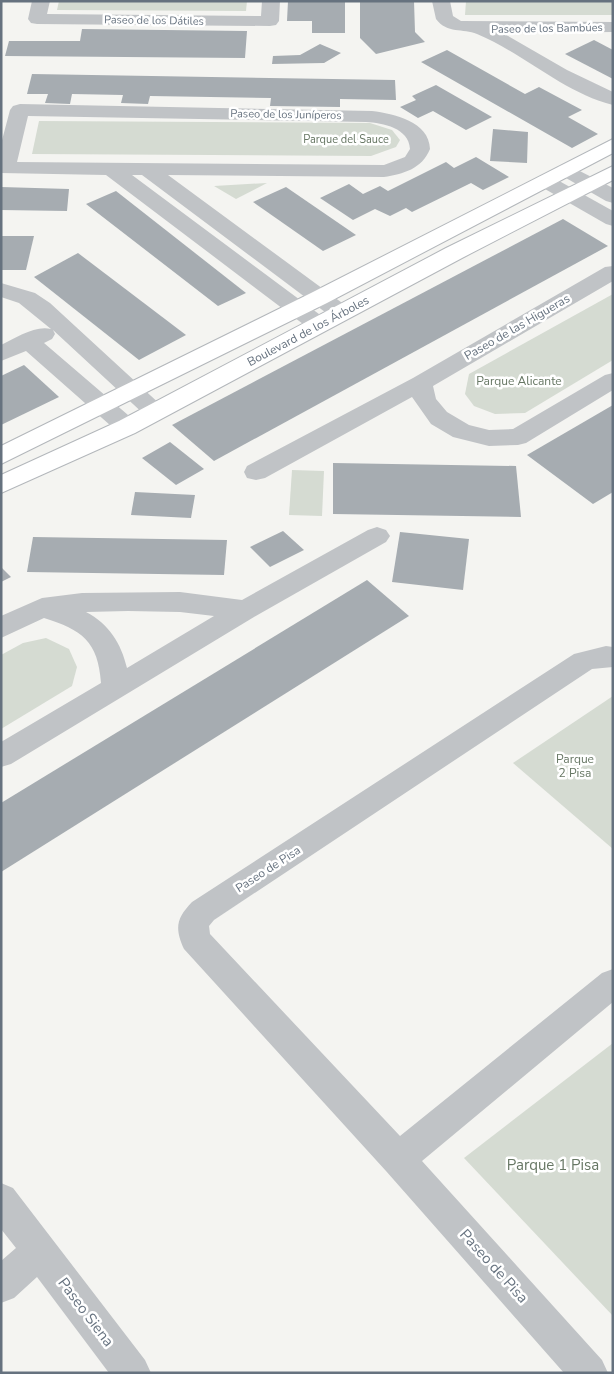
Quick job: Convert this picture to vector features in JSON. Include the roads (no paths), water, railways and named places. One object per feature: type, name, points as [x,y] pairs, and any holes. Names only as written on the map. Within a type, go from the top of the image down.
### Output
[{"type":"main road","name":"Boulevard de los Árboles","points":[[1,456],[318,298],[613,144]]},
{"type":"main road","name":"Boulevard de los Árboles","points":[[1,485],[127,427],[341,313],[613,172]]},
{"type":"street","name":"Paseo de los Dátiles","points":[[41,1],[37,19],[270,21],[271,1]]},
{"type":"street","name":"Paseo de los Bambúes","points":[[441,1],[445,19],[457,26],[480,28],[613,27]]},
{"type":"street","name":"Paseo de los Bambúes","points":[[480,28],[560,74],[613,99]]},
{"type":"street","name":"Paseo de los Bambúes","points":[[560,74],[613,111]]},
{"type":"street","name":"Paseo de los Juníperos","points":[[20,110],[355,115],[380,117],[398,122],[412,130],[420,140],[421,149],[415,158],[403,166],[384,171],[148,170],[5,168],[20,110]]},
{"type":"street","points":[[111,170],[319,325]]},
{"type":"street","points":[[148,170],[318,298],[341,313]]},
{"type":"street","points":[[566,170],[613,198]]},
{"type":"street","points":[[545,181],[613,220]]},
{"type":"street","name":"Paseo de las Higueras","points":[[256,472],[421,383],[613,272]]},
{"type":"street","points":[[1,290],[27,298],[61,326],[155,412]]},
{"type":"street","points":[[1,354],[61,326]]},
{"type":"street","points":[[28,341],[127,427]]},
{"type":"street","points":[[421,383],[425,401],[439,418],[461,431],[489,438],[518,437],[613,380]]},
{"type":"street","points":[[1,756],[115,686],[377,536]]},
{"type":"street","points":[[1,628],[42,608],[128,601],[180,602],[245,610]]},
{"type":"street","points":[[42,608],[68,615],[90,627],[106,644],[115,664],[115,686]]},
{"type":"street","name":"Paseo de Pisa","points":[[589,1373],[398,1159],[195,939],[193,922],[203,911],[584,661],[606,656],[613,657]]},
{"type":"street","points":[[398,1159],[613,983]]},
{"type":"street","name":"Paseo Siena","points":[[1,1200],[132,1373]]},
{"type":"street","points":[[1,1285],[40,1250]]},
{"type":"park label","name":"Parque del Sauce","points":[[346,139]]},
{"type":"park label","name":"Parque Alicante","points":[[519,381]]},
{"type":"park label","name":"Parque 2 Pisa","points":[[575,766]]},
{"type":"park label","name":"Parque 1 Pisa","points":[[553,1165]]}]
